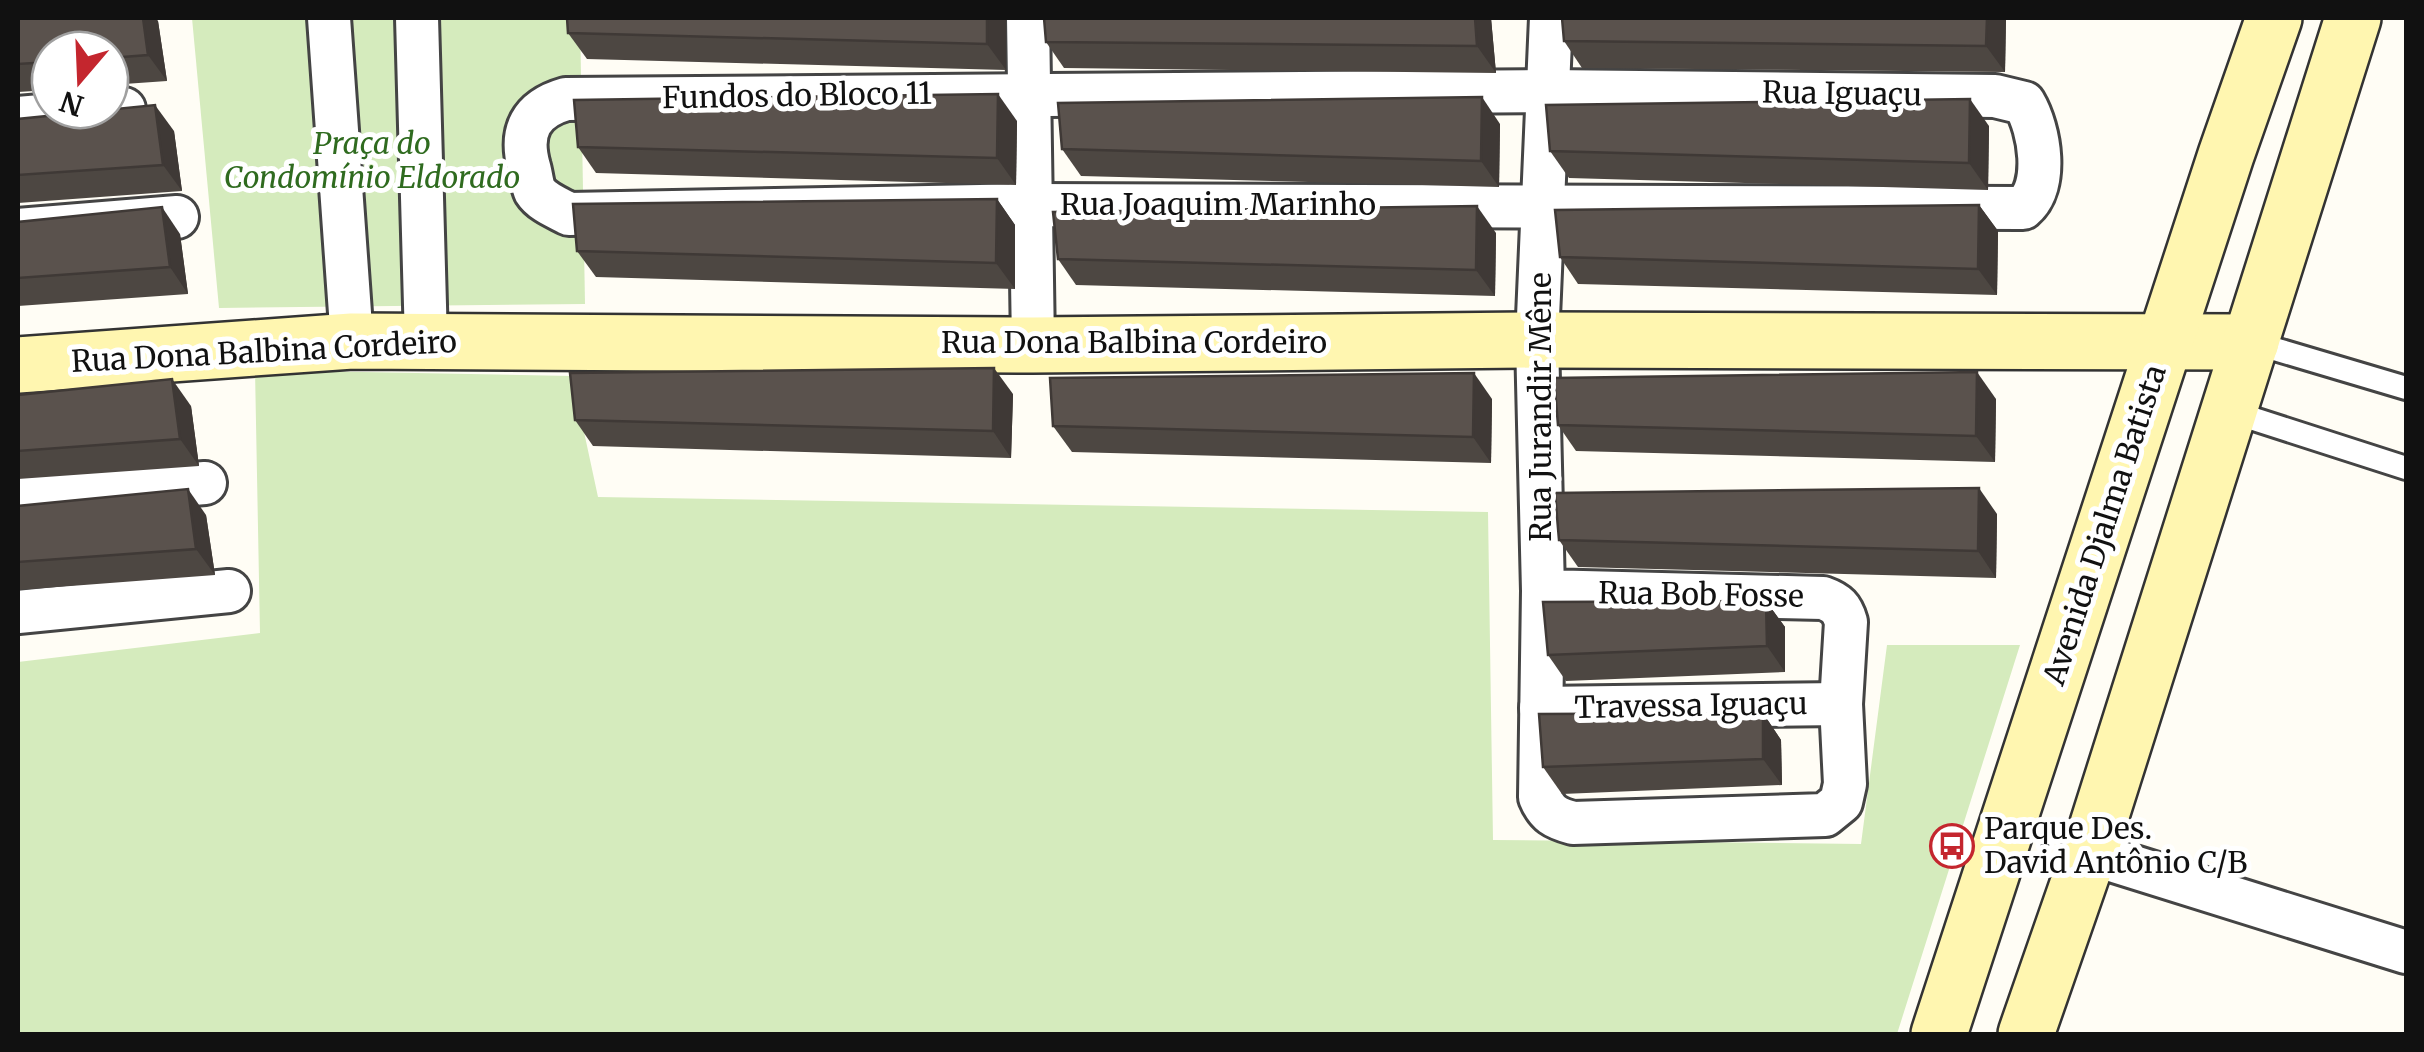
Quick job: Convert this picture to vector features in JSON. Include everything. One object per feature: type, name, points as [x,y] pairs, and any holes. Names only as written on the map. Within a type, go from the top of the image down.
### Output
[{"type":"street","points":[[329,18],[352,341]]},
{"type":"street","points":[[417,18],[426,341]]},
{"type":"street","points":[[1028,18],[1033,345]]},
{"type":"street","name":"Rua Jurandir Mêne","points":[[1552,18],[1536,340],[1542,591],[1540,797],[1546,810],[1556,818],[1573,823],[1825,814],[1842,802],[1841,704]]},
{"type":"street","name":"Avenida Djalma Batista","points":[[1938,1034],[2274,18]]},
{"type":"street","points":[[2026,1034],[2089,853],[2353,18]]},
{"type":"street","name":"Fundos do Bloco 11","points":[[566,99],[1547,92]]},
{"type":"street","name":"Rua Iguaçu","points":[[1547,92],[1995,96],[2024,103],[2034,121],[2039,182],[2033,200],[2023,208]]},
{"type":"street","name":"Rua Joaquim Marinho","points":[[566,99],[546,105],[530,123],[524,148],[535,190],[569,214],[1031,204],[2023,208]]},
{"type":"street","points":[[18,118],[155,107]]},
{"type":"street","points":[[18,230],[177,216]]},
{"type":"street","name":"Rua Dona Balbina Cordeiro","points":[[18,366],[352,341],[1033,345],[1536,340],[2252,342]]},
{"type":"street","points":[[18,498],[205,482]]},
{"type":"street","points":[[18,612],[229,591]]},
{"type":"street","name":"Rua Bob Fosse","points":[[1542,591],[1823,598],[1835,602],[1843,610],[1846,622],[1841,704]]},
{"type":"street","name":"Travessa Iguaçu","points":[[1541,708],[1841,704]]},
{"type":"street","points":[[2089,853],[2406,952]]},
{"type":"lane","points":[[2252,342],[2406,388]]},
{"type":"lane","points":[[2229,410],[2406,468]]},
{"type":"green space","name":"Praça do Condomínio Eldorado","points":[[192,18],[580,18],[585,304],[219,308]]},
{"type":"green space","points":[[255,370],[572,376],[598,497],[1488,512],[1493,840],[1861,844],[1887,645],[2020,645],[1897,1034],[18,1034],[18,662],[260,633]]},
{"type":"building","points":[[18,18],[143,18],[148,55],[130,56],[130,30],[30,30],[30,63],[18,64]]},
{"type":"building","points":[[567,18],[987,18],[987,44],[568,33]]},
{"type":"building","points":[[1044,18],[1475,18],[1477,46],[1046,42]]},
{"type":"building","points":[[1562,18],[1987,18],[1986,46],[1564,41]]},
{"type":"building","points":[[998,94],[997,158],[578,147],[574,100]]},
{"type":"building","points":[[1482,97],[1481,161],[1062,149],[1058,103]]},
{"type":"building","points":[[1970,99],[1969,163],[1550,151],[1546,105]]},
{"type":"building","points":[[155,105],[163,165],[18,175],[18,119],[30,118],[30,130],[130,130],[130,108]]},
{"type":"building","points":[[997,199],[996,263],[577,251],[573,204]]},
{"type":"building","points":[[1979,205],[1978,269],[1560,257],[1555,210]]},
{"type":"building","points":[[1477,206],[1476,270],[1058,259],[1053,212]]},
{"type":"building","points":[[162,207],[170,267],[18,278],[18,222]]},
{"type":"building","points":[[994,368],[993,431],[575,420],[570,373]]},
{"type":"building","points":[[1977,372],[1976,436],[1558,425],[1554,378]]},
{"type":"building","points":[[1474,373],[1473,437],[1053,426],[1050,378]]},
{"type":"building","points":[[172,379],[180,439],[18,451],[18,395]]},
{"type":"building","points":[[1979,488],[1978,551],[1559,540],[1555,493]]},
{"type":"building","points":[[188,489],[196,549],[18,562],[18,506]]},
{"type":"building","points":[[1766,601],[1767,646],[1548,655],[1543,602]]},
{"type":"building","points":[[1763,713],[1763,759],[1543,767],[1539,714]]},
{"type":"place","name":"Parque Des. David Antônio C/B","points":[[1952,846]]}]
